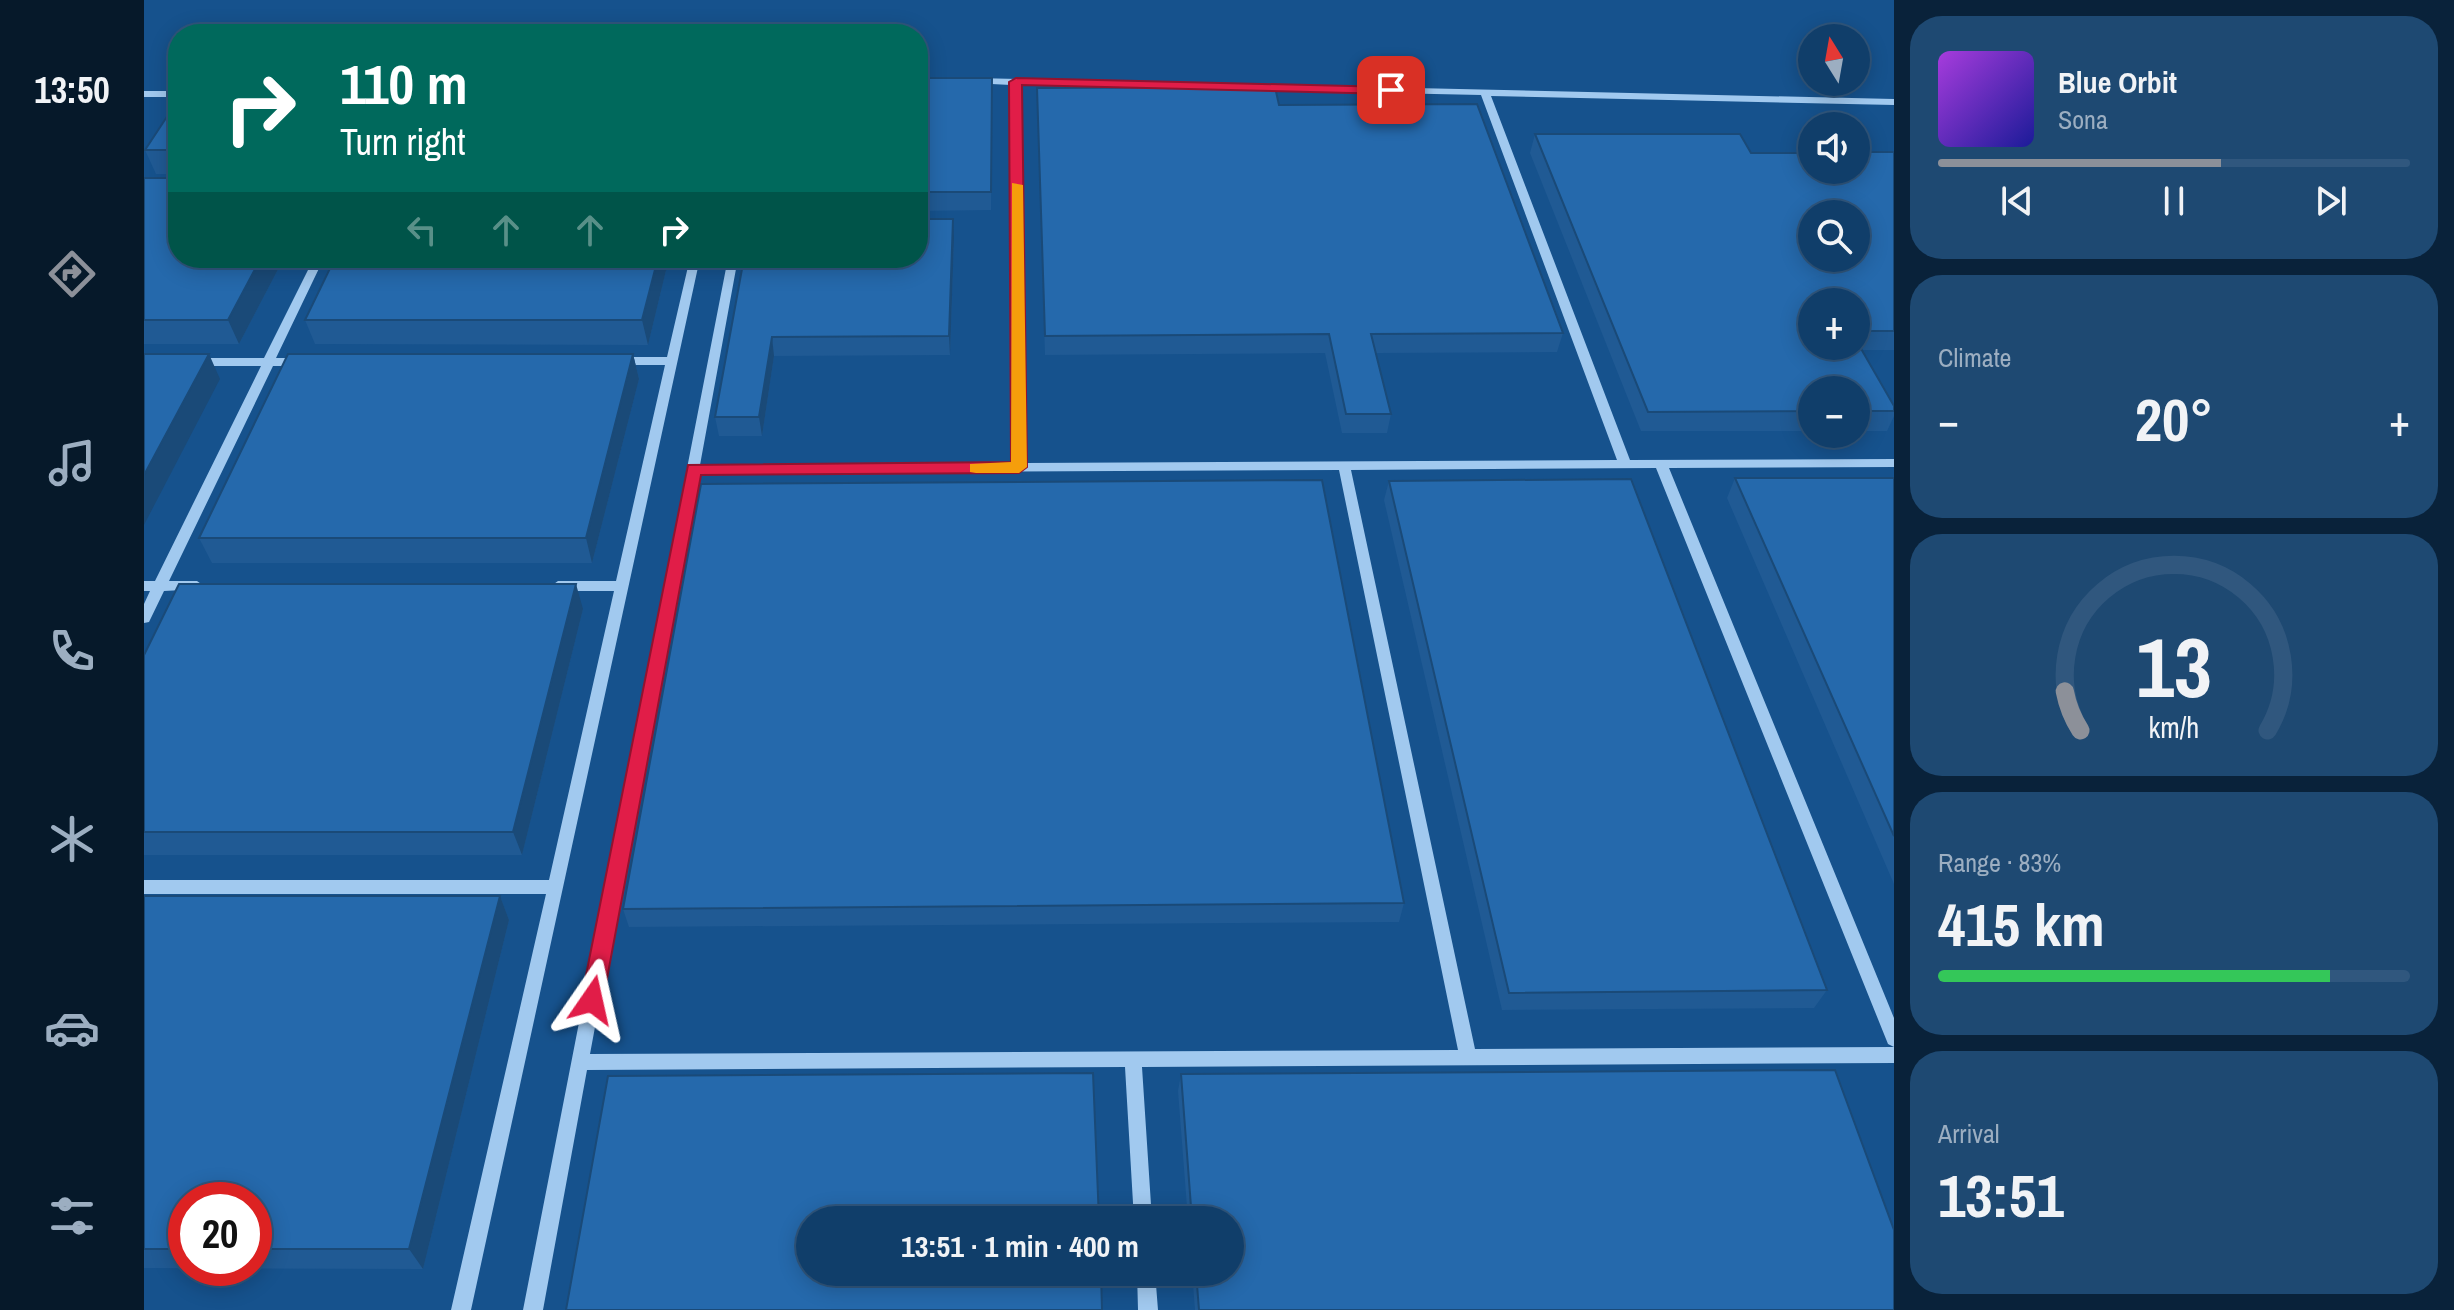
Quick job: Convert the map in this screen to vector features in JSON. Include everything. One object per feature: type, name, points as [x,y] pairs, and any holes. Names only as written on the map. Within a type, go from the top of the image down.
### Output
[{"type":"street","points":[[960,80],[1894,102]]},
{"type":"street","points":[[1016,82],[1019,467]]},
{"type":"street","points":[[1485,93],[1625,464]]},
{"type":"street","points":[[144,94],[168,94]]},
{"type":"street","points":[[144,618],[314,268]]},
{"type":"street","points":[[461,1310],[693,268]]},
{"type":"street","points":[[533,1310],[731,268]]},
{"type":"street","points":[[610,361],[672,361]]},
{"type":"street","points":[[175,362],[315,362]]},
{"type":"street","points":[[694,469],[1894,463]]},
{"type":"street","points":[[1661,464],[1894,1039]]},
{"type":"street","points":[[1344,466],[1468,1057]]},
{"type":"street","points":[[144,586],[207,586]]},
{"type":"street","points":[[542,586],[622,586]]},
{"type":"street","points":[[144,887],[555,887]]},
{"type":"street","points":[[580,1062],[1894,1055]]},
{"type":"street","points":[[1133,1059],[1142,1206]]},
{"type":"street","points":[[1147,1286],[1148,1310]]},
{"type":"building","points":[[928,78],[992,78],[991,192],[928,192]]},
{"type":"building","points":[[1275,87],[1279,105],[1477,104],[1563,333],[1371,334],[1391,414],[1346,414],[1329,334],[1045,336],[1037,88]]},
{"type":"building","points":[[168,115],[168,150],[145,150]]},
{"type":"building","points":[[1535,134],[1740,134],[1751,153],[1798,153],[1798,184],[1870,184],[1870,152],[1894,152],[1894,331],[1870,331],[1870,288],[1798,288],[1798,360],[1868,360],[1894,411],[1870,411],[1870,376],[1798,376],[1798,411],[1648,412]]},
{"type":"building","points":[[144,178],[168,178],[168,268],[256,268],[228,320],[144,320]]},
{"type":"building","points":[[928,219],[953,219],[949,336],[772,337],[759,417],[715,417],[742,268],[928,268]]},
{"type":"building","points":[[330,268],[655,268],[642,320],[305,320]]},
{"type":"building","points":[[144,354],[209,354],[144,475]]},
{"type":"building","points":[[288,354],[633,354],[586,538],[199,538]]},
{"type":"building","points":[[1735,478],[1894,478],[1894,836]]},
{"type":"building","points":[[1631,479],[1827,990],[1509,993],[1389,481]]},
{"type":"building","points":[[1322,480],[1404,903],[623,909],[701,484]]},
{"type":"building","points":[[179,584],[576,584],[513,832],[144,832],[144,655]]},
{"type":"building","points":[[144,896],[500,896],[409,1249],[272,1249],[272,1182],[168,1182],[168,1249],[144,1249]]},
{"type":"building","points":[[1835,1070],[1894,1230],[1894,1310],[1199,1310],[1197,1286],[1244,1286],[1244,1206],[1191,1206],[1181,1074]]},
{"type":"building","points":[[1093,1073],[1098,1206],[796,1206],[796,1286],[1101,1286],[1102,1310],[566,1310],[608,1076]]},
{"type":"slow traffic","points":[[976,468],[1019,467],[1016,185]]},
{"type":"route","points":[[592,1000],[694,469],[1019,467],[1016,82],[1391,90]]}]
